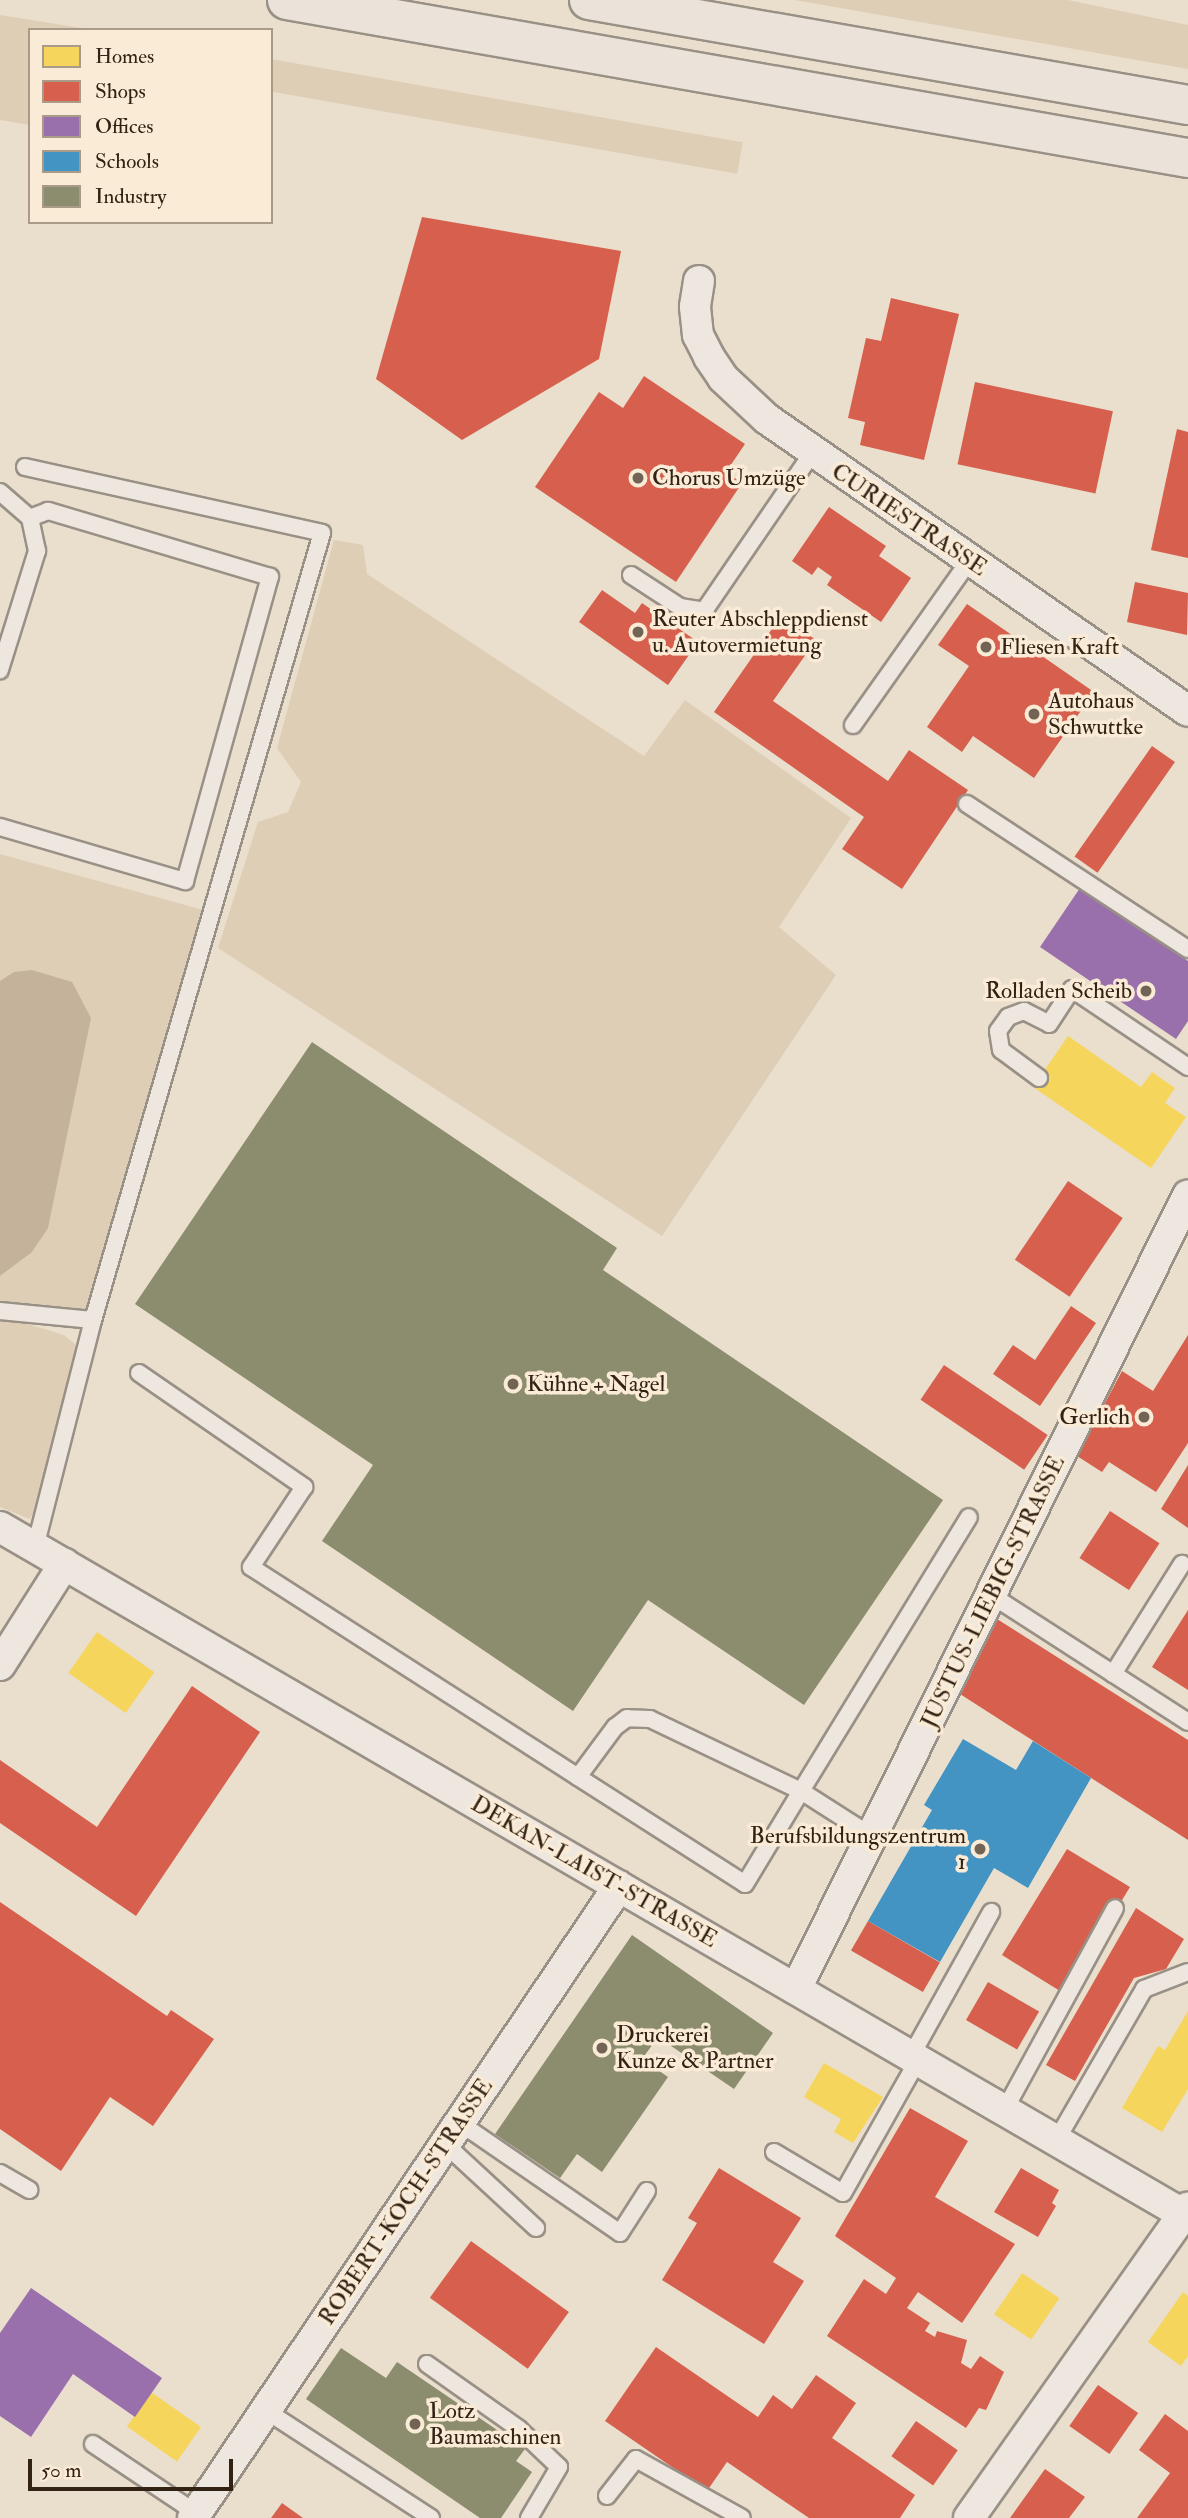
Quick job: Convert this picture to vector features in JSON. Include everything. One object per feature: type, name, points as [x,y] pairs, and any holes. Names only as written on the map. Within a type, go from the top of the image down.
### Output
[{"type":"highway","points":[[287,0],[1188,158]]},
{"type":"highway","points":[[589,0],[1188,105]]},
{"type":"street","name":"CURIESTRASSE","points":[[699,281],[695,307],[698,335],[709,358],[723,377],[767,419],[812,453],[1188,711]]},
{"type":"street","name":"JUSTUS-LIEBIG-STRASSE","points":[[796,1989],[1186,1203]]},
{"type":"street","name":"DEKAN-LAIST-STRASSE","points":[[0,1527],[1004,2111],[1187,2213]]},
{"type":"street","points":[[0,1665],[64,1564]]},
{"type":"street","name":"ROBERT-KOCH-STRASSE","points":[[195,2516],[619,1886]]},
{"type":"street","points":[[969,2518],[1187,2213]]},
{"type":"lane","points":[[631,575],[680,607],[704,611],[812,453]]},
{"type":"lane","points":[[25,467],[322,533],[93,1320],[35,1547]]},
{"type":"lane","points":[[0,492],[30,517],[37,551],[0,670]]},
{"type":"lane","points":[[0,827],[185,881],[270,577],[48,511],[30,517]]},
{"type":"lane","points":[[853,725],[969,561]]},
{"type":"lane","points":[[967,804],[1188,949]]},
{"type":"lane","points":[[1039,1078],[1001,1050],[999,1031],[1008,1017],[1024,1011],[1049,1024],[1072,989],[1188,1067]]},
{"type":"lane","points":[[0,1311],[93,1320]]},
{"type":"lane","points":[[139,1373],[304,1487],[251,1567],[745,1884],[969,1517]]},
{"type":"lane","points":[[1113,1674],[1182,1564]]},
{"type":"lane","points":[[991,1595],[1188,1722]]},
{"type":"lane","points":[[578,1777],[615,1727],[627,1718],[650,1719],[801,1791],[873,1837]]},
{"type":"lane","points":[[1004,2111],[1115,1908]]},
{"type":"lane","points":[[774,2152],[843,2193],[991,1912]]},
{"type":"lane","points":[[1056,2141],[1144,1989],[1188,1972]]},
{"type":"lane","points":[[452,2133],[620,2232],[647,2191]]},
{"type":"lane","points":[[452,2133],[536,2228]]},
{"type":"lane","points":[[0,2173],[29,2190]]},
{"type":"lane","points":[[427,2364],[519,2429],[559,2467],[528,2518]]},
{"type":"lane","points":[[265,2410],[431,2518]]},
{"type":"lane","points":[[93,2444],[195,2516]]},
{"type":"lane","points":[[607,2496],[636,2459],[742,2518]]},
{"type":"shaded area","points":[[795,0],[1068,0],[1188,25],[1188,69]]},
{"type":"shaded area","points":[[0,15],[81,28],[28,28],[28,125],[0,120]]},
{"type":"shaded area","points":[[273,59],[743,142],[737,174],[273,92]]},
{"type":"shaded area","points":[[334,540],[363,545],[367,574],[644,756],[685,700],[851,818],[779,927],[836,975],[662,1236],[218,948],[258,822],[288,812],[301,782],[277,748]]},
{"type":"shaded area","points":[[0,854],[207,911],[97,1296],[86,1313],[1,1316],[64,1335],[79,1348],[46,1486],[30,1519],[0,1507]]},
{"type":"shaded area","points":[[32,970],[72,982],[91,1018],[48,1228],[32,1252],[0,1276],[0,981],[14,972]]},
{"type":"building: Homes","points":[[1068,1036],[1141,1087],[1152,1072],[1175,1088],[1165,1103],[1186,1117],[1151,1168],[1033,1087]]},
{"type":"building: Homes","points":[[97,1632],[154,1672],[126,1713],[68,1673]]},
{"type":"building: Homes","points":[[1188,2011],[1188,2089],[1162,2132],[1122,2108],[1158,2046],[1165,2050]]},
{"type":"building: Homes","points":[[824,2063],[883,2097],[853,2143],[834,2132],[841,2119],[804,2097]]},
{"type":"building: Homes","points":[[1022,2273],[1059,2298],[1031,2340],[994,2314]]},
{"type":"building: Homes","points":[[1183,2292],[1188,2296],[1188,2356],[1181,2366],[1148,2342]]},
{"type":"building: Homes","points":[[151,2392],[201,2427],[177,2461],[127,2426]]},
{"type":"building: Shops","points":[[422,217],[621,251],[599,359],[462,440],[376,379]]},
{"type":"building: Shops","points":[[891,298],[959,314],[924,460],[860,445],[865,422],[848,418],[866,338],[881,341]]},
{"type":"building: Shops","name":"Chorus Umzüge","points":[[644,376],[745,444],[726,472],[742,483],[676,582],[535,487],[599,392],[623,408]]},
{"type":"building: Shops","points":[[975,382],[1113,411],[1095,493],[958,464]]},
{"type":"building: Shops","points":[[1177,429],[1188,432],[1188,558],[1151,550]]},
{"type":"building: Shops","points":[[829,507],[886,546],[879,556],[911,578],[881,622],[827,585],[832,577],[818,567],[812,575],[792,561]]},
{"type":"building: Shops","points":[[1135,582],[1188,593],[1187,635],[1127,622]]},
{"type":"building: Shops","name":"Reuter Abschleppdienst u. Autovermietung","points":[[602,590],[635,613],[642,603],[698,642],[668,685],[579,622]]},
{"type":"building: Shops","points":[[967,604],[1094,692],[1034,778],[973,736],[962,752],[927,727],[969,666],[938,645]]},
{"type":"building: Shops","points":[[781,616],[816,640],[773,701],[888,781],[909,750],[968,790],[902,889],[842,849],[864,817],[714,712]]},
{"type":"building: Shops","points":[[1152,746],[1175,762],[1098,873],[1075,857]]},
{"type":"building: Shops","points":[[1068,1181],[1123,1218],[1070,1297],[1015,1260]]},
{"type":"building: Shops","points":[[1071,1306],[1096,1323],[1040,1406],[993,1374],[1013,1345],[1035,1360]]},
{"type":"building: Shops","name":"Gerlich","points":[[1188,1335],[1188,1443],[1156,1492],[1109,1462],[1102,1472],[1077,1456],[1122,1371],[1153,1391]]},
{"type":"building: Shops","points":[[944,1365],[1048,1435],[1024,1470],[921,1400]]},
{"type":"building: Shops","points":[[1188,1465],[1188,1528],[1161,1509]]},
{"type":"building: Shops","points":[[1110,1511],[1159,1543],[1129,1590],[1080,1558]]},
{"type":"building: Shops","points":[[1188,1610],[1188,1690],[1152,1667]]},
{"type":"building: Shops","points":[[997,1619],[1188,1740],[1188,1840],[960,1694]]},
{"type":"building: Shops","points":[[192,1686],[260,1732],[136,1916],[0,1823],[0,1760],[97,1827]]},
{"type":"building: Shops","points":[[1067,1849],[1130,1887],[1119,1905],[1114,1902],[1060,1991],[1002,1955]]},
{"type":"building: Shops","points":[[0,1902],[167,2016],[171,2010],[214,2039],[153,2126],[110,2097],[61,2171],[0,2129]]},
{"type":"building: Shops","points":[[1136,1908],[1184,1939],[1166,1969],[1134,1978],[1075,2081],[1046,2065]]},
{"type":"building: Shops","points":[[868,1921],[940,1962],[923,1992],[851,1950]]},
{"type":"building: Shops","points":[[988,1982],[1039,2012],[1017,2050],[966,2020]]},
{"type":"building: Shops","points":[[910,2108],[968,2141],[935,2197],[1015,2244],[962,2323],[918,2292],[907,2308],[930,2323],[925,2331],[935,2337],[937,2331],[967,2340],[961,2363],[971,2369],[980,2356],[1004,2372],[986,2410],[979,2408],[966,2428],[827,2336],[864,2279],[886,2294],[896,2278],[835,2236]]},
{"type":"building: Shops","points":[[719,2168],[801,2218],[773,2262],[804,2281],[764,2344],[662,2280],[697,2223],[688,2218]]},
{"type":"building: Shops","points":[[1021,2168],[1059,2190],[1052,2203],[1056,2206],[1038,2237],[994,2212]]},
{"type":"building: Shops","points":[[471,2241],[569,2312],[528,2369],[430,2298]]},
{"type":"building: Shops","points":[[656,2347],[758,2417],[773,2395],[792,2409],[816,2375],[856,2403],[832,2438],[915,2495],[900,2518],[809,2518],[727,2462],[707,2491],[605,2421]]},
{"type":"building: Shops","points":[[1098,2385],[1138,2413],[1109,2454],[1069,2426]]},
{"type":"building: Shops","points":[[1165,2414],[1188,2431],[1188,2518],[1137,2518],[1170,2473],[1139,2450]]},
{"type":"building: Shops","points":[[916,2421],[958,2450],[933,2485],[891,2456]]},
{"type":"building: Shops","points":[[1045,2469],[1085,2497],[1069,2518],[1010,2518]]},
{"type":"building: Shops","points":[[282,2503],[303,2518],[271,2518]]},
{"type":"building: Offices","name":"Rolladen Scheib","points":[[1080,888],[1188,961],[1188,1021],[1176,1039],[1040,947]]},
{"type":"building: Offices","points":[[31,2288],[162,2378],[135,2417],[73,2374],[31,2437],[0,2416],[0,2333]]},
{"type":"building: Schools","name":"Berufsbildungszentrum 1","points":[[963,1739],[1016,1770],[1033,1741],[1091,1778],[1028,1888],[994,1868],[940,1962],[868,1921],[932,1810],[924,1805]]},
{"type":"building: Industry","name":"Kühne + Nagel","points":[[312,1042],[617,1248],[603,1270],[943,1500],[804,1705],[648,1600],[573,1711],[322,1541],[373,1465],[135,1304]]},
{"type":"building: Industry","name":"Druckerei Kunze & Partner","points":[[632,1935],[773,2033],[734,2089],[658,2037],[642,2059],[668,2077],[602,2172],[577,2154],[560,2178],[495,2134]]},
{"type":"building: Industry","name":"Lotz Baumaschinen","points":[[341,2348],[386,2378],[397,2362],[525,2449],[516,2461],[532,2472],[501,2518],[480,2518],[306,2399]]},
{"type":"place","name":"Chorus Umzüge","points":[[638,478]]},
{"type":"place","name":"Reuter Abschleppdienst u. Autovermietung","points":[[638,632]]},
{"type":"place","name":"Fliesen Kraft","points":[[986,647]]},
{"type":"place","name":"Autohaus Schwuttke","points":[[1034,714]]},
{"type":"place","name":"Rolladen Scheib","points":[[1146,991]]},
{"type":"place","name":"Kühne + Nagel","points":[[513,1384]]},
{"type":"place","name":"Gerlich","points":[[1144,1417]]},
{"type":"place","name":"Berufsbildungszentrum 1","points":[[980,1849]]},
{"type":"place","name":"Druckerei Kunze & Partner","points":[[602,2048]]},
{"type":"place","name":"Lotz Baumaschinen","points":[[415,2424]]}]
